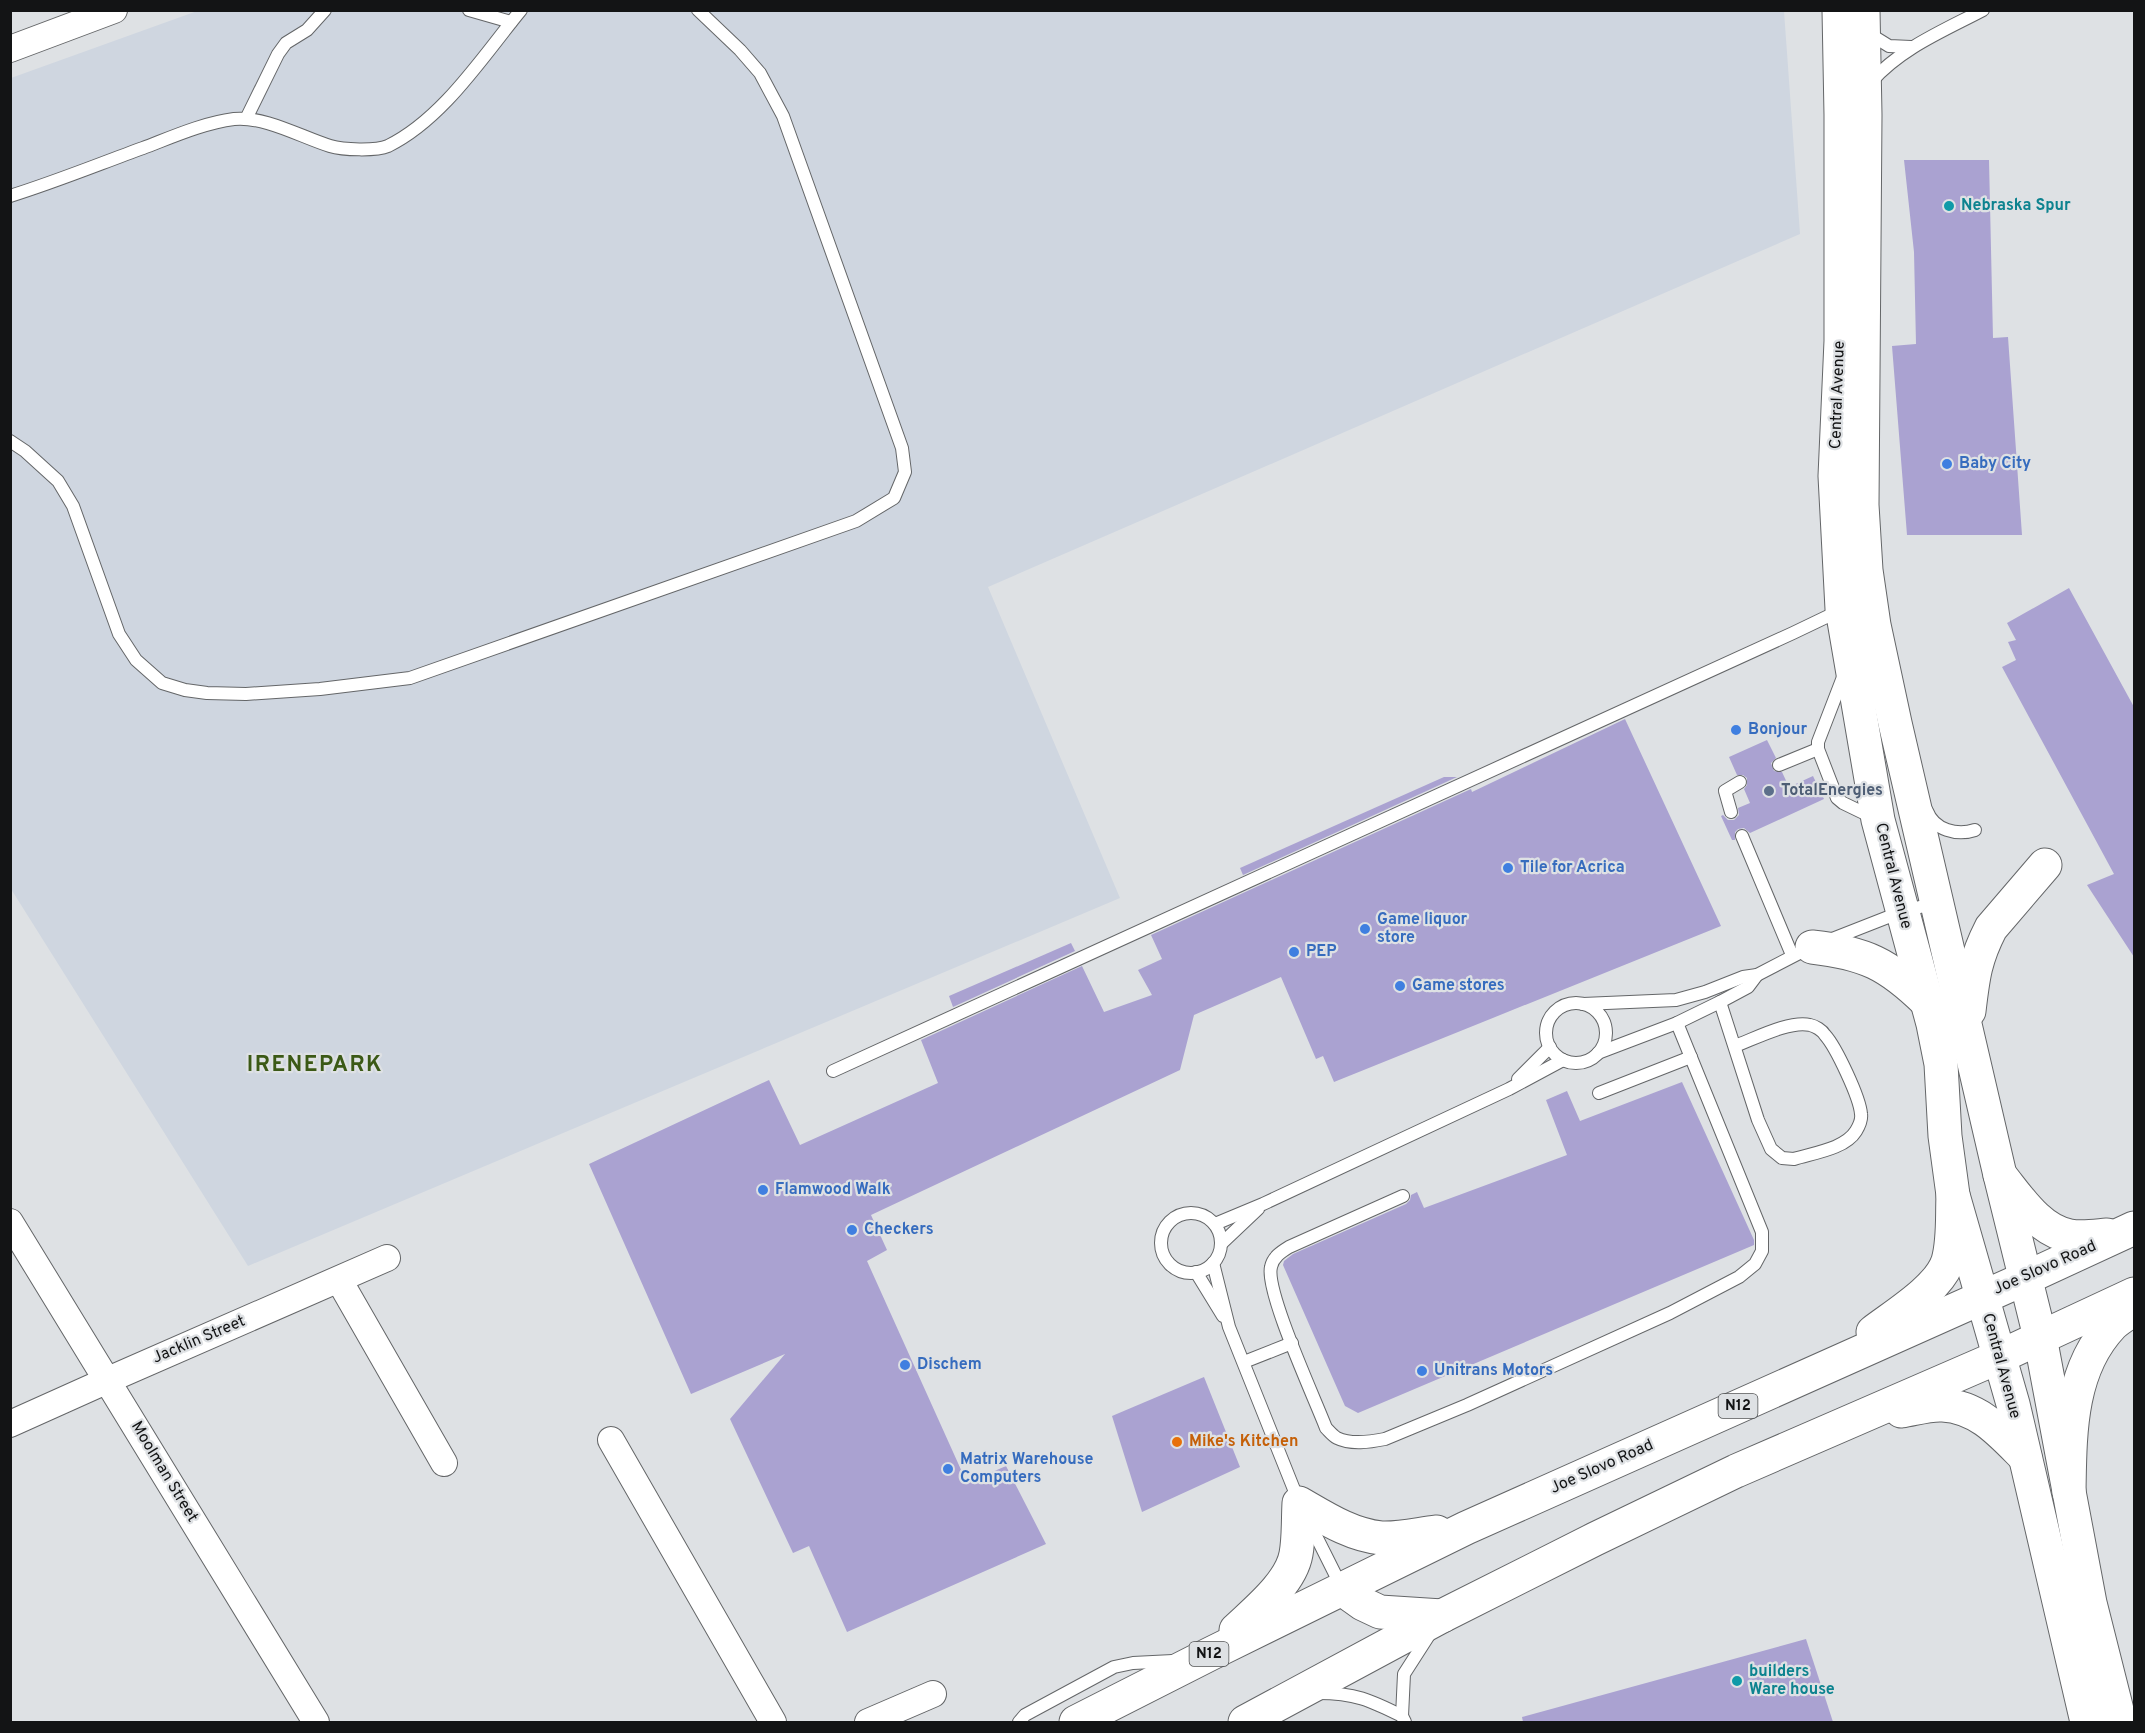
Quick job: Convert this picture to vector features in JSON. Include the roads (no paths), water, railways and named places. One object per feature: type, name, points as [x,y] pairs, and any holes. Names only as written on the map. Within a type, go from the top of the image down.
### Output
[{"type":"main road","name":"Central Avenue","points":[[1855,17],[1864,90],[1862,505],[1866,570],[1894,723],[2040,1337],[2090,1603],[2120,1722]]},
{"type":"main road","name":"Central Avenue","points":[[1855,17],[1841,115],[1841,341],[1835,476],[1842,609],[1878,820],[1941,1064],[1945,1136],[1953,1195],[2001,1356],[2087,1722]]},
{"type":"main road","points":[[1967,1029],[1978,953],[1991,928],[2044,865]]},
{"type":"main road","points":[[1802,951],[1840,950],[1872,960],[1902,978],[1926,1001]]},
{"type":"main road","points":[[2000,1174],[2027,1209],[2059,1233],[2080,1237],[2128,1230]]},
{"type":"main road","points":[[1826,1368],[1921,1295],[1940,1276],[1947,1262],[1951,1240],[1953,1195]]},
{"type":"main road","name":"Joe Slovo Road","points":[[1076,1722],[1466,1528],[2026,1278],[2128,1230]]},
{"type":"main road","points":[[1245,1722],[1442,1616],[1736,1471],[2001,1356],[2134,1294]]},
{"type":"main road","points":[[2069,1492],[2070,1428],[2084,1368],[2112,1325],[2134,1309]]},
{"type":"main road","points":[[1866,1416],[1943,1405],[1972,1411],[1994,1426],[2025,1457]]},
{"type":"main road","points":[[1205,1656],[1268,1600],[1292,1567],[1296,1555],[1299,1503],[1335,1524],[1370,1536],[1395,1538],[1466,1528]]},
{"type":"main road","points":[[2054,1586],[2069,1722]]},
{"type":"main road","points":[[1342,1589],[1363,1604],[1380,1611],[1442,1616]]},
{"type":"street","points":[[10,49],[114,10]]},
{"type":"street","name":"Moolman Street","points":[[10,1222],[316,1722]]},
{"type":"street","name":"Jacklin Street","points":[[10,1424],[387,1258]]},
{"type":"street","points":[[339,1280],[444,1463]]},
{"type":"street","points":[[611,1440],[773,1722]]},
{"type":"street","points":[[868,1722],[933,1694]]},
{"type":"lane","points":[[246,119],[270,67],[282,48],[307,30],[325,10]]},
{"type":"lane","points":[[469,10],[511,22]]},
{"type":"lane","points":[[10,196],[215,123],[246,119],[291,131],[332,147],[368,150],[386,147],[430,117],[448,100],[521,10]]},
{"type":"lane","points":[[10,441],[25,451],[58,481],[73,506],[119,634],[136,660],[162,683],[185,690],[207,693],[246,694],[320,689],[410,678],[856,521],[894,498],[904,472],[902,448],[783,116],[760,73],[740,50],[698,10]]},
{"type":"lane","points":[[1864,90],[1889,63],[1911,47],[1983,10]]},
{"type":"lane","points":[[1855,17],[1889,46],[1911,47]]},
{"type":"lane","points":[[833,1071],[1842,609]]},
{"type":"lane","points":[[1850,658],[1820,734],[1818,749],[1837,798],[1843,804],[1878,820]]},
{"type":"lane","points":[[1894,723],[1929,817],[1939,826],[1955,833],[1975,830]]},
{"type":"lane","points":[[1779,765],[1818,749]]},
{"type":"lane","points":[[1731,812],[1725,791],[1740,782]]},
{"type":"lane","points":[[1742,836],[1802,951]]},
{"type":"lane","points":[[1583,1004],[1593,1008],[1605,1024],[1607,1035],[1604,1045],[1590,1060],[1581,1063],[1563,1060],[1550,1047],[1546,1038],[1546,1029],[1555,1012],[1572,1003],[1676,1000],[1705,992],[1743,977],[1757,975],[1802,951],[1901,912],[1937,902]]},
{"type":"lane","points":[[1598,1053],[1677,1023],[1720,1002],[1748,987],[1757,975]]},
{"type":"lane","points":[[1720,1002],[1758,1120],[1775,1153],[1787,1160],[1794,1159],[1844,1143],[1855,1134],[1861,1122],[1861,1113],[1851,1082],[1825,1034],[1816,1028],[1800,1024],[1788,1026],[1735,1047]]},
{"type":"lane","points":[[1403,1196],[1288,1247],[1274,1257],[1270,1274],[1282,1318],[1326,1428],[1335,1438],[1354,1442],[1373,1442],[1385,1439],[1467,1405],[1670,1313],[1739,1277],[1755,1264],[1762,1251],[1762,1232],[1677,1023]]},
{"type":"lane","points":[[1509,1089],[1550,1047]]},
{"type":"lane","points":[[1599,1093],[1691,1057]]},
{"type":"lane","points":[[1215,1224],[1263,1204],[1509,1089],[1563,1060]]},
{"type":"lane","points":[[1221,1244],[1263,1204]]},
{"type":"lane","points":[[1197,1213],[1207,1217],[1215,1224],[1220,1234],[1221,1244],[1219,1254],[1213,1263],[1196,1272],[1186,1272],[1169,1264],[1164,1257],[1161,1238],[1164,1229],[1177,1216],[1197,1213]]},
{"type":"lane","points":[[1213,1263],[1230,1327],[1299,1503],[1342,1589]]},
{"type":"lane","points":[[1196,1272],[1230,1327]]},
{"type":"lane","points":[[1244,1362],[1292,1343]]},
{"type":"lane","points":[[1300,1693],[1338,1693],[1358,1696],[1403,1719],[1404,1674],[1442,1616]]},
{"type":"lane","points":[[1019,1722],[1025,1715],[1114,1667],[1205,1656]]},
{"type":"place","name":"Nebraska Spur","points":[[1949,206]]},
{"type":"place","name":"Baby City","points":[[1947,464]]},
{"type":"place","name":"Bonjour","points":[[1736,730]]},
{"type":"place","name":"TotalEnergies","points":[[1769,791]]},
{"type":"place","name":"Tile for Acrica","points":[[1508,868]]},
{"type":"place","name":"Game liquor store","points":[[1365,929]]},
{"type":"place","name":"PEP","points":[[1294,952]]},
{"type":"place","name":"Game stores","points":[[1400,986]]},
{"type":"place","name":"Flamwood Walk","points":[[763,1190]]},
{"type":"place","name":"Checkers","points":[[852,1230]]},
{"type":"place","name":"Dischem","points":[[905,1365]]},
{"type":"place","name":"Unitrans Motors","points":[[1422,1371]]},
{"type":"place","name":"Mike's Kitchen","points":[[1177,1442]]},
{"type":"place","name":"Matrix Warehouse Computers","points":[[948,1469]]},
{"type":"place","name":"builders Ware house","points":[[1737,1681]]},
{"type":"district","name":"IRENEPARK","points":[[315,1065]]}]
